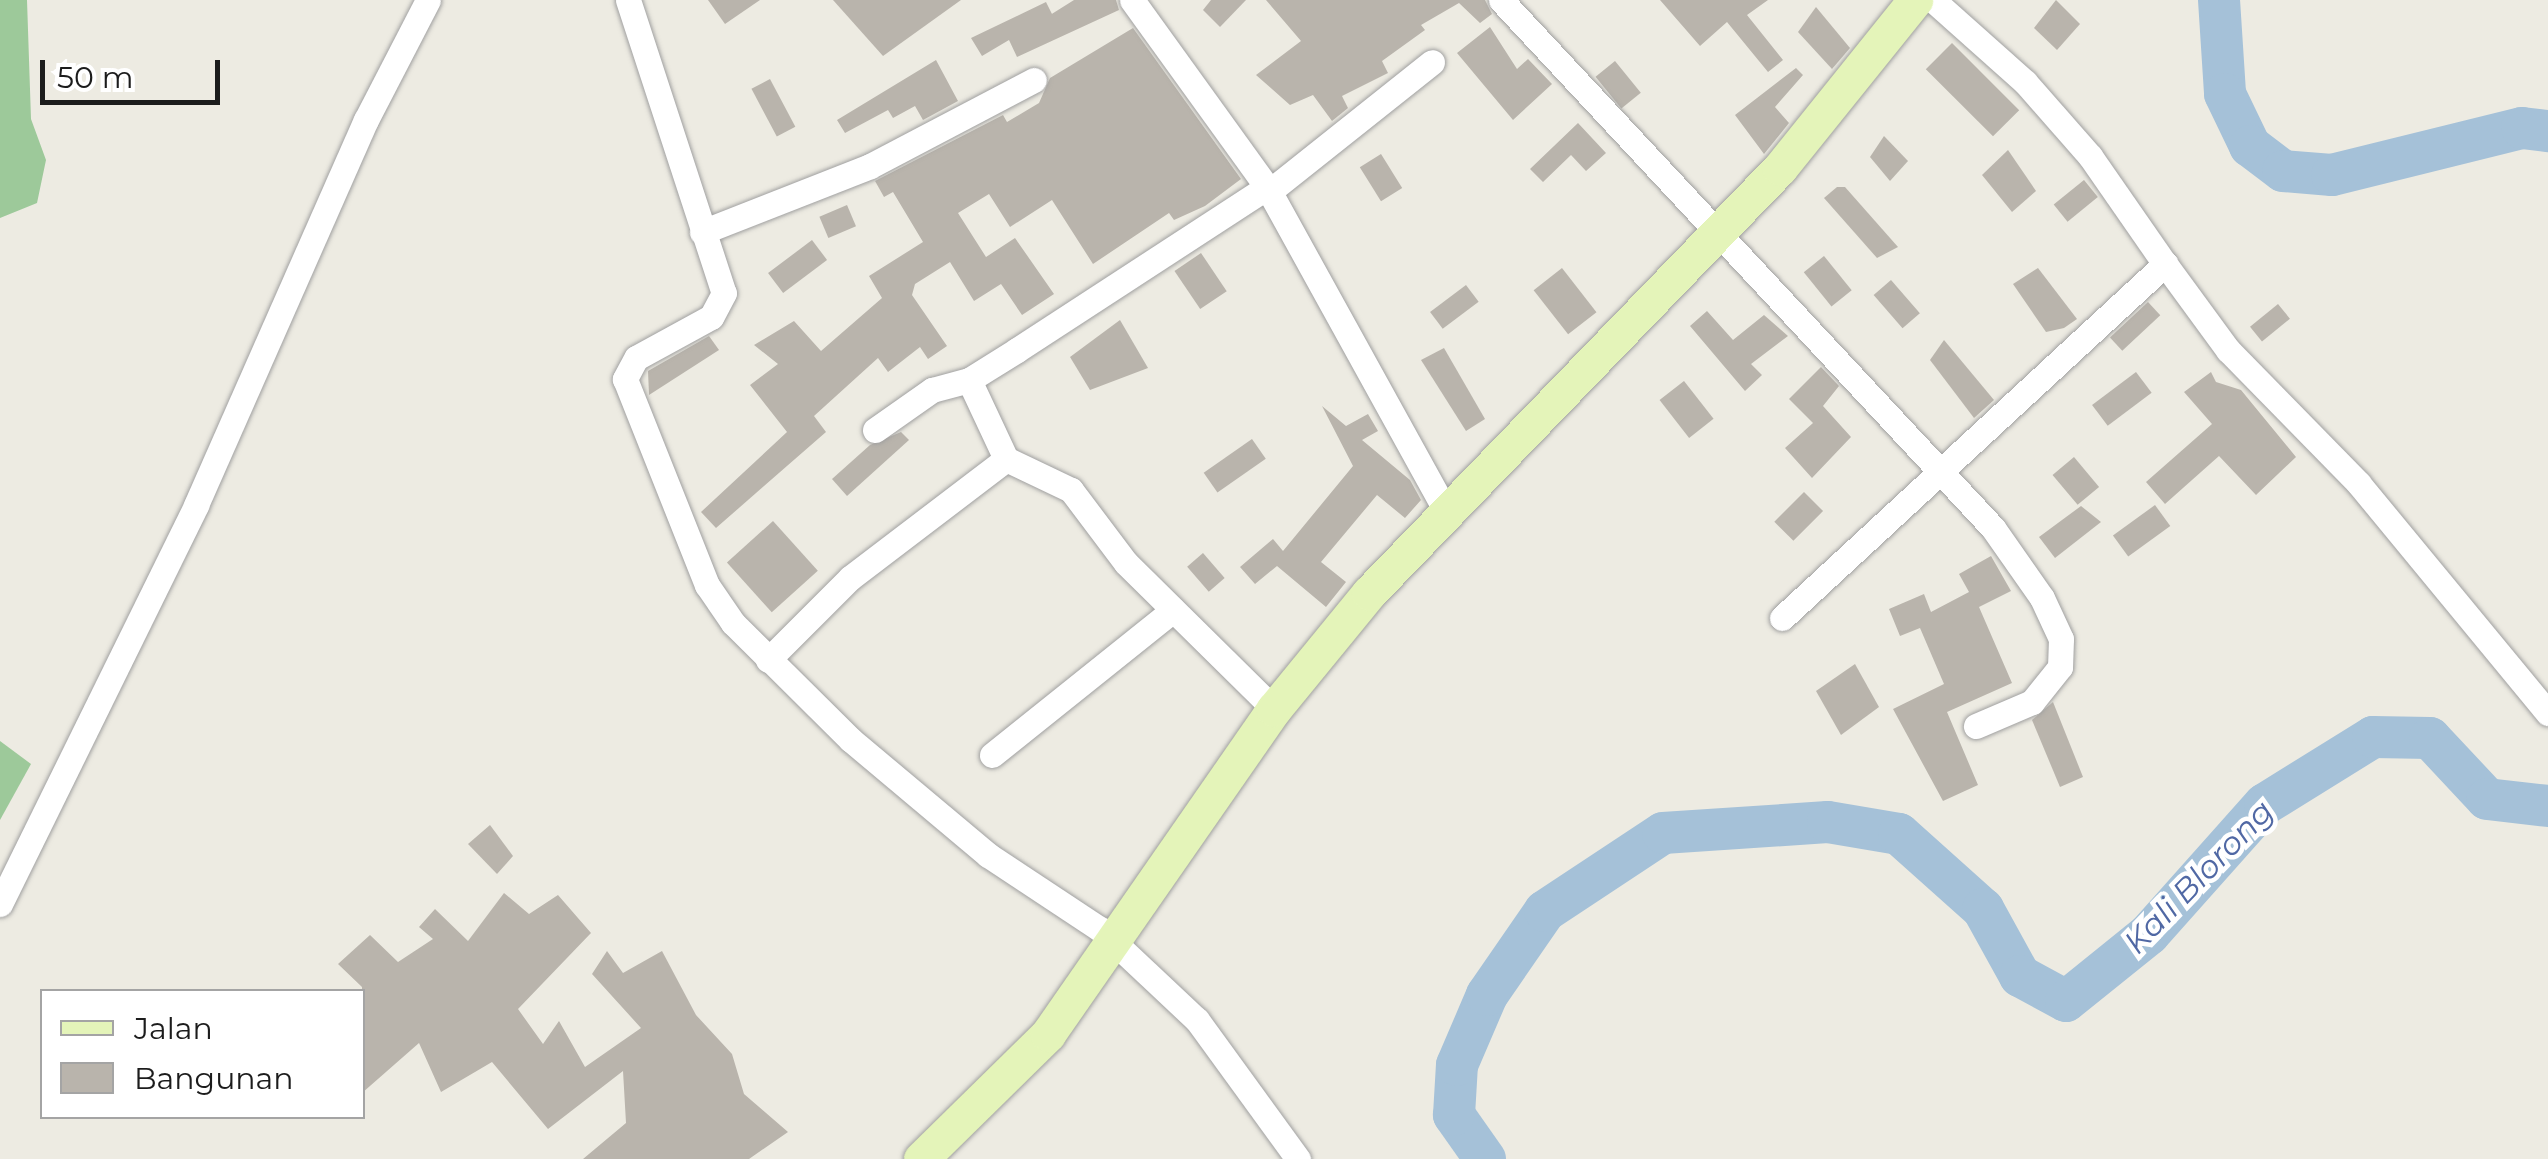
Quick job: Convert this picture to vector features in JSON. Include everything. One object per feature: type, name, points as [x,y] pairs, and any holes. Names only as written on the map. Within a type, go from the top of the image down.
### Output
[{"type":"street","points":[[0,904],[130,646],[428,0]]},
{"type":"street","points":[[628,0],[724,293],[720,308],[636,358],[625,379],[708,585],[768,660],[944,820],[1114,942],[1197,1020],[1298,1159]]},
{"type":"street","points":[[1132,0],[1268,189],[1445,510]]},
{"type":"street","points":[[1500,0],[1718,230],[2012,552],[2063,652],[2032,702],[1976,726]]},
{"type":"street","points":[[921,1159],[1027,1058],[1114,942],[1274,709],[1445,510],[1838,104],[1915,0]]},
{"type":"street","points":[[1934,0],[2025,82],[2090,156],[2234,358],[2359,484],[2548,713]]},
{"type":"street","points":[[875,430],[932,390],[969,380],[1268,189],[1432,62]]},
{"type":"street","points":[[702,232],[870,166],[1034,80]]},
{"type":"street","points":[[1782,618],[1944,474],[2165,264]]},
{"type":"street","points":[[969,380],[1006,460],[1071,490],[1174,610],[1274,709]]},
{"type":"street","points":[[768,660],[850,578],[1006,460]]},
{"type":"street","points":[[992,755],[1174,610]]},
{"type":"green space","points":[[0,0],[27,0],[31,119],[46,160],[37,203],[0,218]]},
{"type":"green space","points":[[0,741],[31,764],[0,820]]},
{"type":"building","points":[[708,0],[760,0],[725,24]]},
{"type":"building","points":[[833,0],[961,0],[883,56]]},
{"type":"building","points":[[1074,0],[1116,0],[1119,10],[1017,57],[1009,40],[982,56],[971,38],[1046,2],[1052,14]]},
{"type":"building","points":[[1211,0],[1246,0],[1220,27],[1203,10]]},
{"type":"building","points":[[1266,0],[1485,0],[1492,14],[1480,23],[1459,3],[1421,25],[1425,30],[1382,61],[1388,73],[1342,96],[1348,108],[1332,121],[1313,95],[1290,105],[1256,75],[1301,41]]},
{"type":"building","points":[[1660,0],[1768,0],[1747,15],[1783,60],[1768,72],[1727,22],[1700,46]]},
{"type":"building","points":[[2056,0],[2080,24],[2057,50],[2034,28]]},
{"type":"building","points":[[1816,7],[1850,48],[1832,69],[1798,32]]},
{"type":"building","points":[[1490,27],[1517,69],[1528,59],[1552,84],[1513,120],[1457,53]]},
{"type":"building","points":[[1133,28],[1241,179],[1205,206],[1174,220],[1169,213],[1093,264],[1052,200],[1010,227],[989,194],[958,213],[986,257],[1015,238],[1054,294],[1022,315],[1001,284],[974,301],[950,262],[915,284],[912,295],[947,346],[928,359],[920,347],[888,372],[878,358],[814,416],[826,432],[716,528],[701,512],[787,432],[750,385],[778,364],[754,345],[794,321],[821,351],[882,298],[869,276],[923,242],[893,192],[884,197],[875,181],[1003,115],[1007,122],[1039,103],[1050,78]]},
{"type":"building","points":[[1952,43],[2019,110],[1993,136],[1926,69]]},
{"type":"building","points":[[936,60],[958,101],[923,120],[915,106],[893,118],[888,110],[845,133],[837,120]]},
{"type":"building","points":[[1615,61],[1641,93],[1621,109],[1596,77]]},
{"type":"building","points":[[1796,68],[1803,75],[1775,107],[1789,123],[1764,154],[1735,115]]},
{"type":"building","points":[[770,79],[795,127],[777,137],[751,89]]},
{"type":"building","points":[[1578,123],[1606,153],[1586,171],[1571,155],[1543,182],[1530,169]]},
{"type":"building","points":[[1884,136],[1908,161],[1890,181],[1870,157]]},
{"type":"building","points":[[2008,150],[2036,191],[2012,212],[1982,175]]},
{"type":"building","points":[[1381,154],[1402,188],[1381,201],[1360,167]]},
{"type":"building","points":[[2084,180],[2098,197],[2068,222],[2054,205]]},
{"type":"building","points":[[1837,187],[1845,187],[1898,247],[1877,258],[1824,198]]},
{"type":"building","points":[[847,205],[856,226],[828,238],[819,217]]},
{"type":"building","points":[[812,240],[827,260],[783,293],[768,273]]},
{"type":"building","points":[[1201,253],[1227,291],[1200,309],[1174,271]]},
{"type":"building","points":[[1824,256],[1852,290],[1831,307],[1804,272]]},
{"type":"building","points":[[1562,268],[1596,312],[1568,334],[1534,290]]},
{"type":"building","points":[[2038,268],[2077,319],[2064,328],[2046,332],[2013,284]]},
{"type":"building","points":[[1891,280],[1920,313],[1903,328],[1874,295]]},
{"type":"building","points":[[1466,285],[1479,302],[1443,329],[1430,312]]},
{"type":"building","points":[[2148,302],[2160,315],[2122,351],[2110,337]]},
{"type":"building","points":[[2278,304],[2290,319],[2262,341],[2250,327]]},
{"type":"building","points":[[1707,311],[1733,340],[1764,315],[1788,336],[1751,364],[1762,375],[1745,391],[1690,326]]},
{"type":"building","points":[[1120,320],[1148,368],[1090,390],[1070,357]]},
{"type":"building","points":[[709,336],[719,350],[649,395],[648,371]]},
{"type":"building","points":[[1944,340],[1994,400],[1974,418],[1930,360]]},
{"type":"building","points":[[1444,348],[1485,419],[1466,431],[1421,360]]},
{"type":"building","points":[[1821,367],[1839,386],[1823,406],[1851,437],[1812,478],[1785,448],[1813,423],[1789,399]]},
{"type":"building","points":[[2136,372],[2152,393],[2108,426],[2092,405]]},
{"type":"building","points":[[2211,372],[2216,382],[2241,390],[2296,457],[2256,495],[2219,456],[2165,504],[2146,482],[2212,424],[2184,392]]},
{"type":"building","points":[[1684,381],[1714,419],[1689,438],[1660,400]]},
{"type":"building","points":[[1322,406],[1346,426],[1368,414],[1378,431],[1362,440],[1410,480],[1421,500],[1405,518],[1377,495],[1321,562],[1346,582],[1326,607],[1277,566],[1255,584],[1240,567],[1273,539],[1283,551],[1353,466]]},
{"type":"building","points":[[901,432],[909,440],[847,496],[832,479],[870,445]]},
{"type":"building","points":[[1252,439],[1266,459],[1217,493],[1204,473]]},
{"type":"building","points":[[2074,457],[2099,487],[2078,505],[2053,475]]},
{"type":"building","points":[[1804,492],[1823,511],[1793,541],[1774,522]]},
{"type":"building","points":[[2155,505],[2170,526],[2128,557],[2113,536]]},
{"type":"building","points":[[2081,506],[2101,522],[2055,558],[2039,537]]},
{"type":"building","points":[[773,521],[818,571],[772,612],[727,562]]},
{"type":"building","points":[[1203,553],[1225,578],[1209,592],[1187,567]]},
{"type":"building","points":[[1991,556],[2011,591],[1979,607],[2012,683],[1947,712],[1978,785],[1943,801],[1893,709],[1944,684],[1920,628],[1900,636],[1889,609],[1924,594],[1931,612],[1969,592],[1959,574]]},
{"type":"building","points":[[1855,664],[1879,707],[1841,735],[1816,691]]},
{"type":"building","points":[[2053,702],[2083,777],[2060,787],[2032,720]]},
{"type":"building","points":[[490,825],[513,856],[497,874],[468,844]]},
{"type":"building","points":[[504,893],[529,914],[558,895],[591,933],[518,1009],[543,1044],[559,1021],[585,1067],[641,1028],[592,974],[607,951],[623,973],[662,951],[696,1015],[732,1054],[744,1094],[788,1132],[749,1159],[583,1159],[626,1123],[623,1071],[548,1129],[492,1062],[441,1092],[419,1043],[365,1090],[365,989],[338,964],[370,935],[398,962],[433,939],[419,927],[435,909],[468,941]]},
{"type":"waterway","name":"Kali Blorong","points":[[2219,0],[2225,94],[2250,146],[2283,171],[2332,175],[2522,128],[2548,131]]},
{"type":"waterway","name":"Kali Blorong","points":[[1485,1159],[1454,1115],[1457,1065],[1487,995],[1545,911],[1663,833],[1828,822],[1899,834],[1983,909],[2020,976],[2066,1001],[2149,934],[2265,804],[2373,737],[2430,738],[2487,799],[2548,806]]}]
